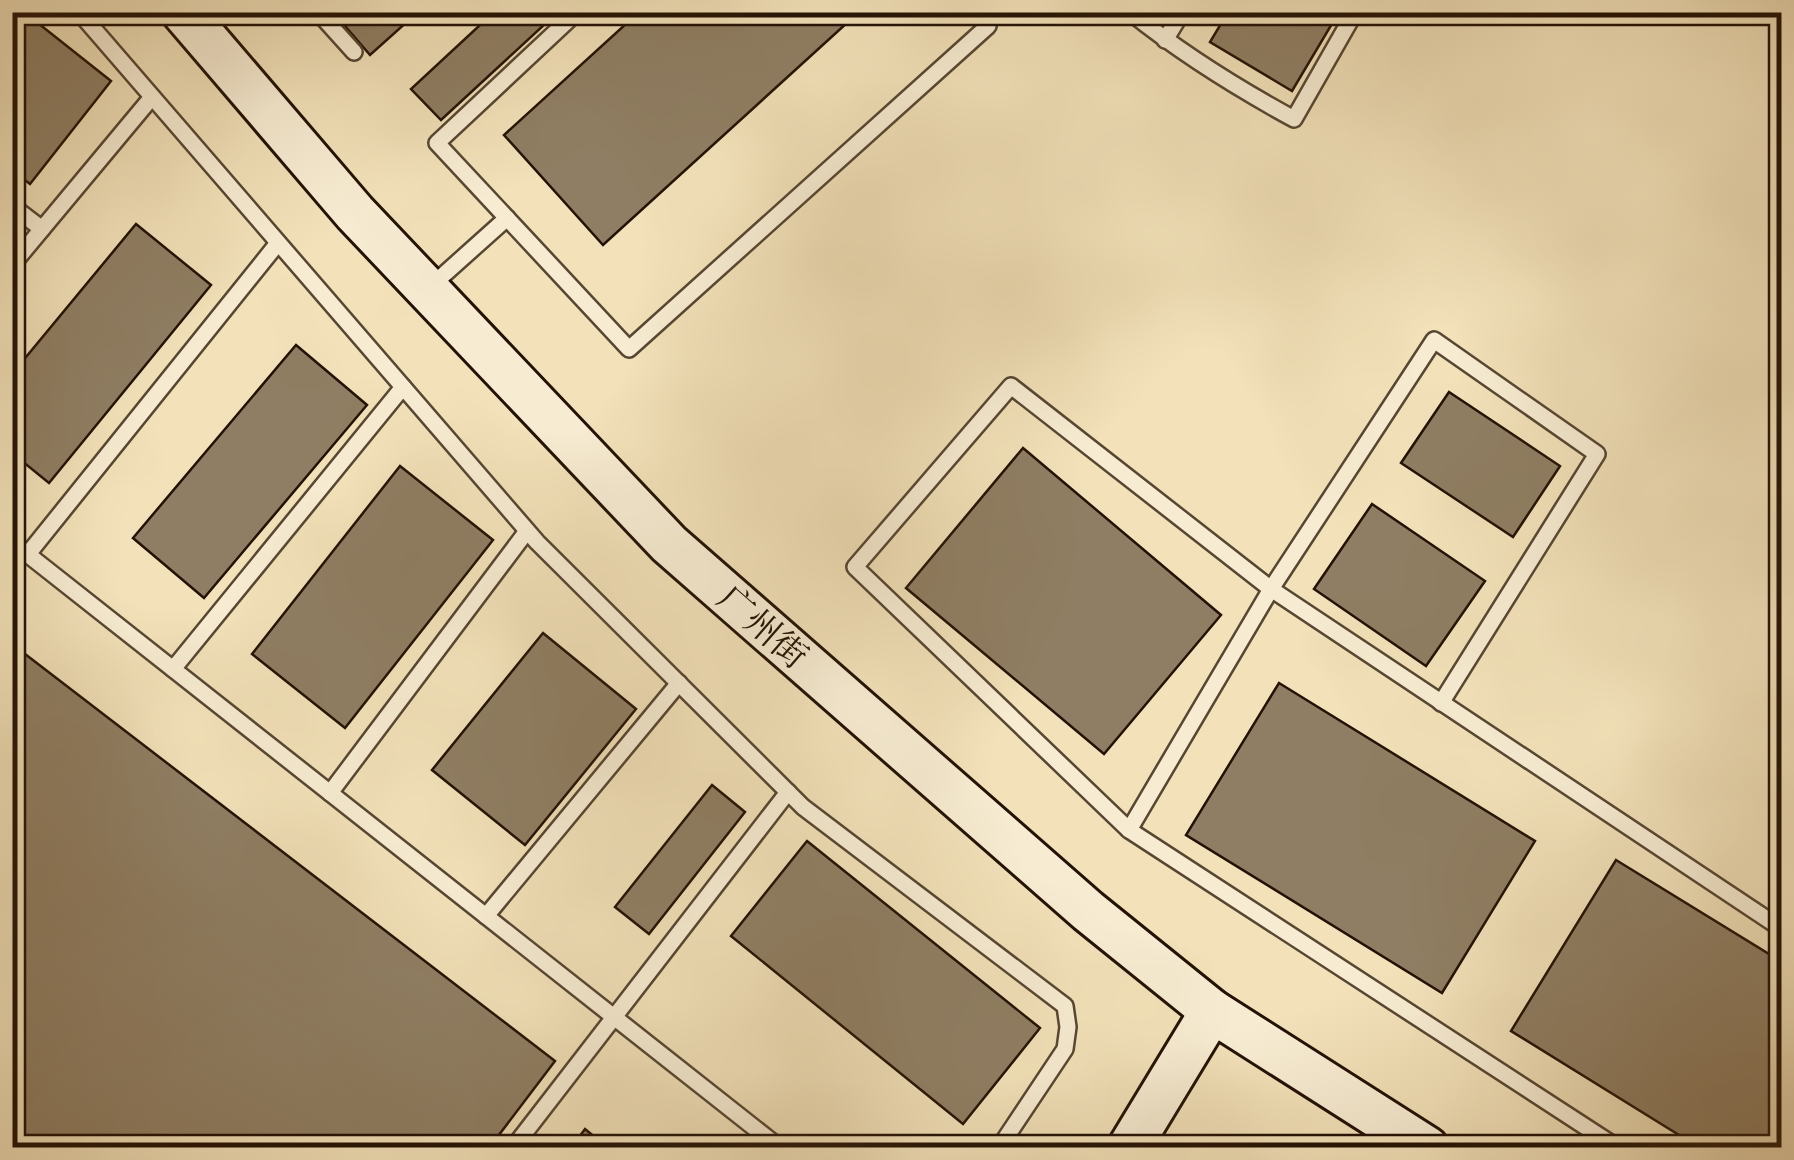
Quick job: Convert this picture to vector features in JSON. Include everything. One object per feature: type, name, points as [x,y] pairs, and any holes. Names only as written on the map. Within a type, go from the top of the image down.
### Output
[{"type":"street","name":"广州街","points":[[183,12],[355,214],[670,544],[1088,911],[1212,1011],[1427,1148]]},
{"type":"street","points":[[1128,1148],[1212,1011]]},
{"type":"lane","points":[[79,12],[528,531],[803,808],[1064,1006],[1068,1026],[1065,1048],[1000,1148]]},
{"type":"lane","points":[[318,12],[354,52]]},
{"type":"lane","points":[[577,12],[437,143],[629,348],[988,26],[989,12]]},
{"type":"lane","points":[[1130,12],[1165,40],[1294,119],[1355,12]]},
{"type":"lane","points":[[1165,40],[1182,12]]},
{"type":"lane","points":[[12,265],[152,97]]},
{"type":"lane","points":[[12,206],[42,230]]},
{"type":"lane","points":[[428,290],[507,218]]},
{"type":"lane","points":[[28,554],[278,243]]},
{"type":"lane","points":[[1129,830],[1271,589],[1434,340],[1597,454],[1441,702]]},
{"type":"lane","points":[[1618,1148],[1129,830],[855,567],[1010,386],[1271,589],[1782,929]]},
{"type":"lane","points":[[173,669],[403,387]]},
{"type":"lane","points":[[330,793],[528,531]]},
{"type":"lane","points":[[12,542],[780,1148]]},
{"type":"lane","points":[[486,916],[679,683]]},
{"type":"lane","points":[[514,1148],[788,792]]},
{"type":"building","points":[[13,12],[24,12],[111,81],[30,184],[12,170]]},
{"type":"building","points":[[333,12],[418,12],[370,55]]},
{"type":"building","points":[[494,12],[558,12],[441,120],[411,89]]},
{"type":"building","points":[[639,12],[859,12],[603,245],[504,135]]},
{"type":"building","points":[[1228,12],[1339,12],[1292,91],[1210,42]]},
{"type":"building","points":[[136,224],[211,285],[49,483],[12,453],[12,374]]},
{"type":"building","points":[[296,345],[367,405],[204,598],[133,538]]},
{"type":"building","points":[[1449,392],[1560,466],[1513,537],[1401,463]]},
{"type":"building","points":[[1023,448],[1221,615],[1104,754],[906,588]]},
{"type":"building","points":[[400,466],[493,540],[345,728],[252,654]]},
{"type":"building","points":[[1372,504],[1485,581],[1426,666],[1314,589]]},
{"type":"building","points":[[543,633],[636,709],[525,845],[432,770]]},
{"type":"building","points":[[12,644],[555,1061],[489,1148],[12,1148]]},
{"type":"building","points":[[1279,683],[1535,841],[1442,993],[1186,835]]},
{"type":"building","points":[[712,785],[745,812],[649,934],[615,907]]},
{"type":"building","points":[[807,841],[1040,1028],[963,1124],[731,936]]},
{"type":"building","points":[[1616,860],[1782,962],[1782,1148],[1700,1148],[1511,1031]]},
{"type":"building","points":[[585,1129],[608,1148],[571,1148]]}]
